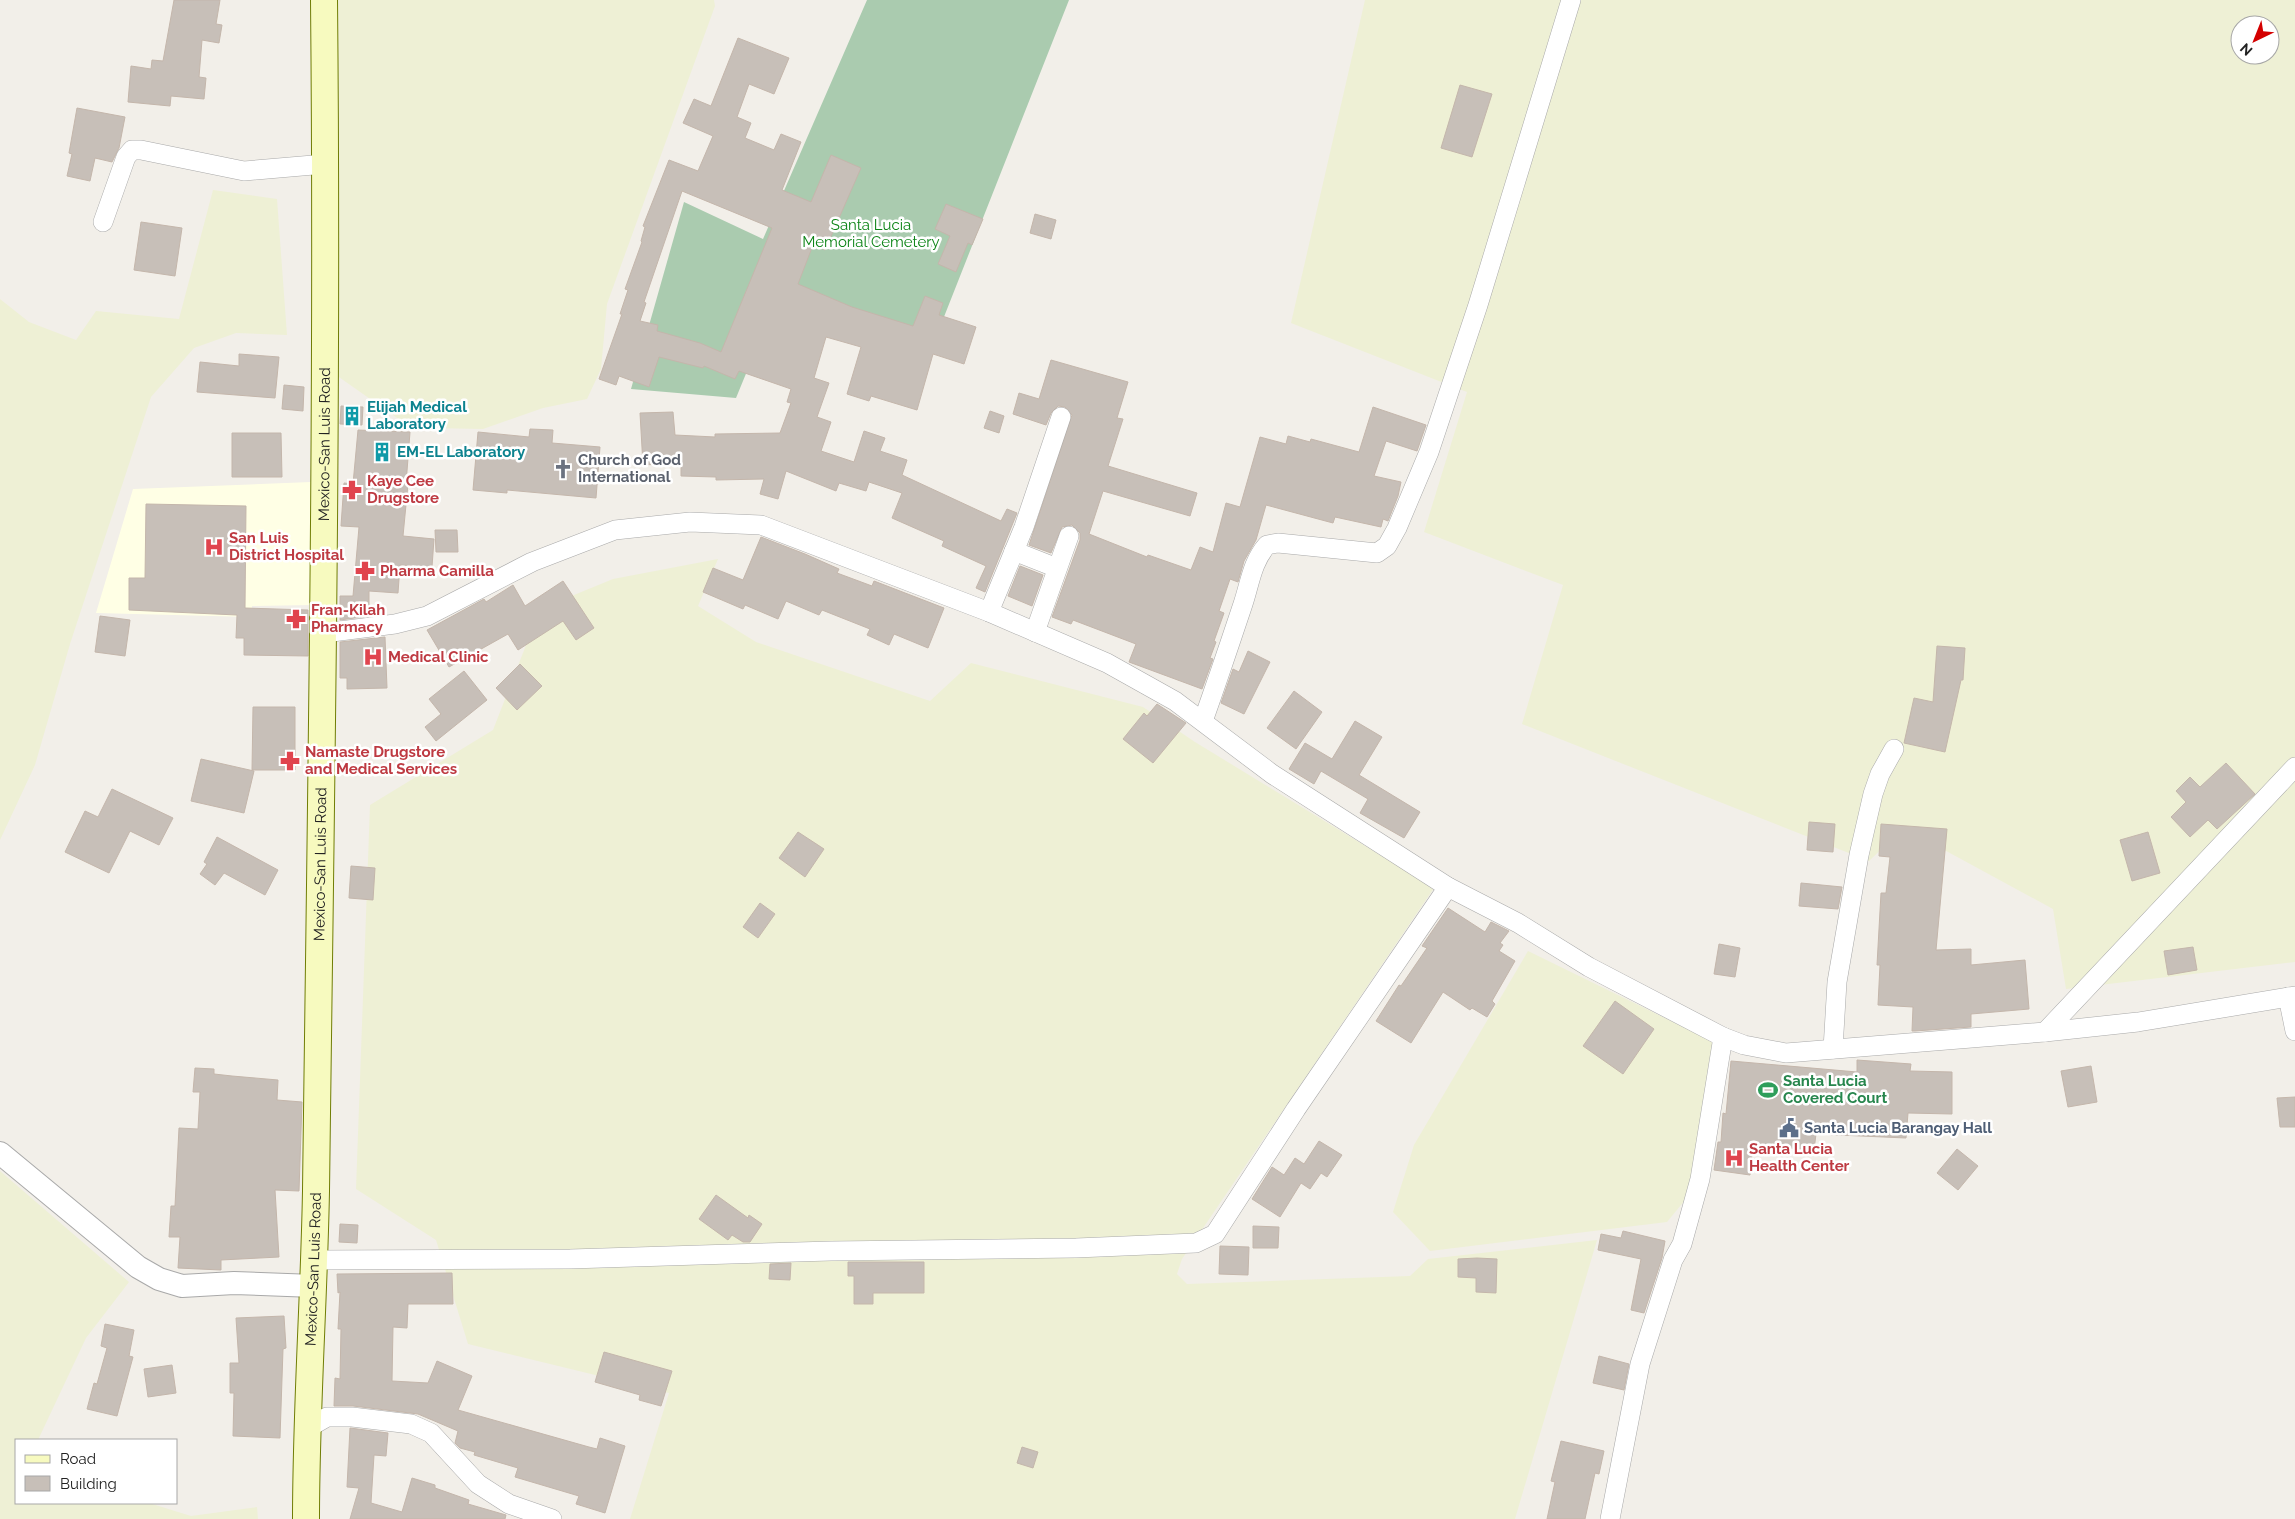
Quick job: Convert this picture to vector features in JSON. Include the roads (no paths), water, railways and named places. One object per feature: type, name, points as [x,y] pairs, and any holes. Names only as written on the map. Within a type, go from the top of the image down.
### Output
[{"type":"main road","name":"Mexico-San Luis Road","points":[[306,1519],[306,1429],[315,1260],[324,633],[324,0]]},
{"type":"street","points":[[1203,720],[1244,602],[1253,565],[1267,545],[1278,543],[1377,553],[1387,546],[1397,528],[1429,452],[1472,323],[1571,0]]},
{"type":"street","points":[[103,222],[126,157],[132,150],[141,150],[244,170],[325,164]]},
{"type":"street","points":[[989,612],[1014,551],[1061,417]]},
{"type":"street","points":[[324,633],[410,622],[427,616],[532,562],[615,530],[690,522],[761,525],[989,612],[1107,663],[1175,701],[1203,720],[1272,774],[1448,887],[1518,923],[1589,966],[1723,1037],[1744,1046],[1786,1053],[2045,1032],[2138,1022],[2291,996],[2295,1031]]},
{"type":"street","points":[[1035,632],[1069,536]]},
{"type":"street","points":[[1014,551],[1057,568]]},
{"type":"street","points":[[1833,1049],[1837,982],[1859,855],[1873,794],[1880,774],[1894,749]]},
{"type":"street","points":[[2045,1032],[2295,767]]},
{"type":"street","points":[[315,1260],[570,1259],[831,1251],[1076,1248],[1196,1243],[1215,1234],[1296,1108],[1448,887]]},
{"type":"street","points":[[1610,1519],[1640,1364],[1672,1260],[1682,1244],[1700,1179],[1723,1037]]},
{"type":"street","points":[[0,1153],[138,1267],[159,1279],[182,1286],[234,1283],[314,1286]]},
{"type":"street","points":[[306,1429],[326,1417],[361,1418],[411,1424],[431,1432],[478,1484],[509,1504],[552,1519]]},
{"type":"place","name":"Elijah Medical Laboratory","points":[[352,416]]},
{"type":"place","name":"EM-EL Laboratory","points":[[382,452]]},
{"type":"place","name":"Church of God International","points":[[563,469]]},
{"type":"place","name":"Kaye Cee Drugstore","points":[[352,490]]},
{"type":"place","name":"San Luis District Hospital","points":[[214,547]]},
{"type":"place","name":"Pharma Camilla","points":[[365,571]]},
{"type":"place","name":"Fran-Kilah Pharmacy","points":[[296,619]]},
{"type":"place","name":"Medical Clinic","points":[[373,657]]},
{"type":"place","name":"Namaste Drugstore and Medical Services","points":[[290,761]]},
{"type":"place","name":"Santa Lucia Covered Court","points":[[1768,1090]]},
{"type":"place","name":"Santa Lucia Barangay Hall","points":[[1789,1128]]},
{"type":"place","name":"Santa Lucia Health Center","points":[[1734,1158]]},
{"type":"park label","name":"Santa Lucia Memorial Cemetery","points":[[871,234]]}]
